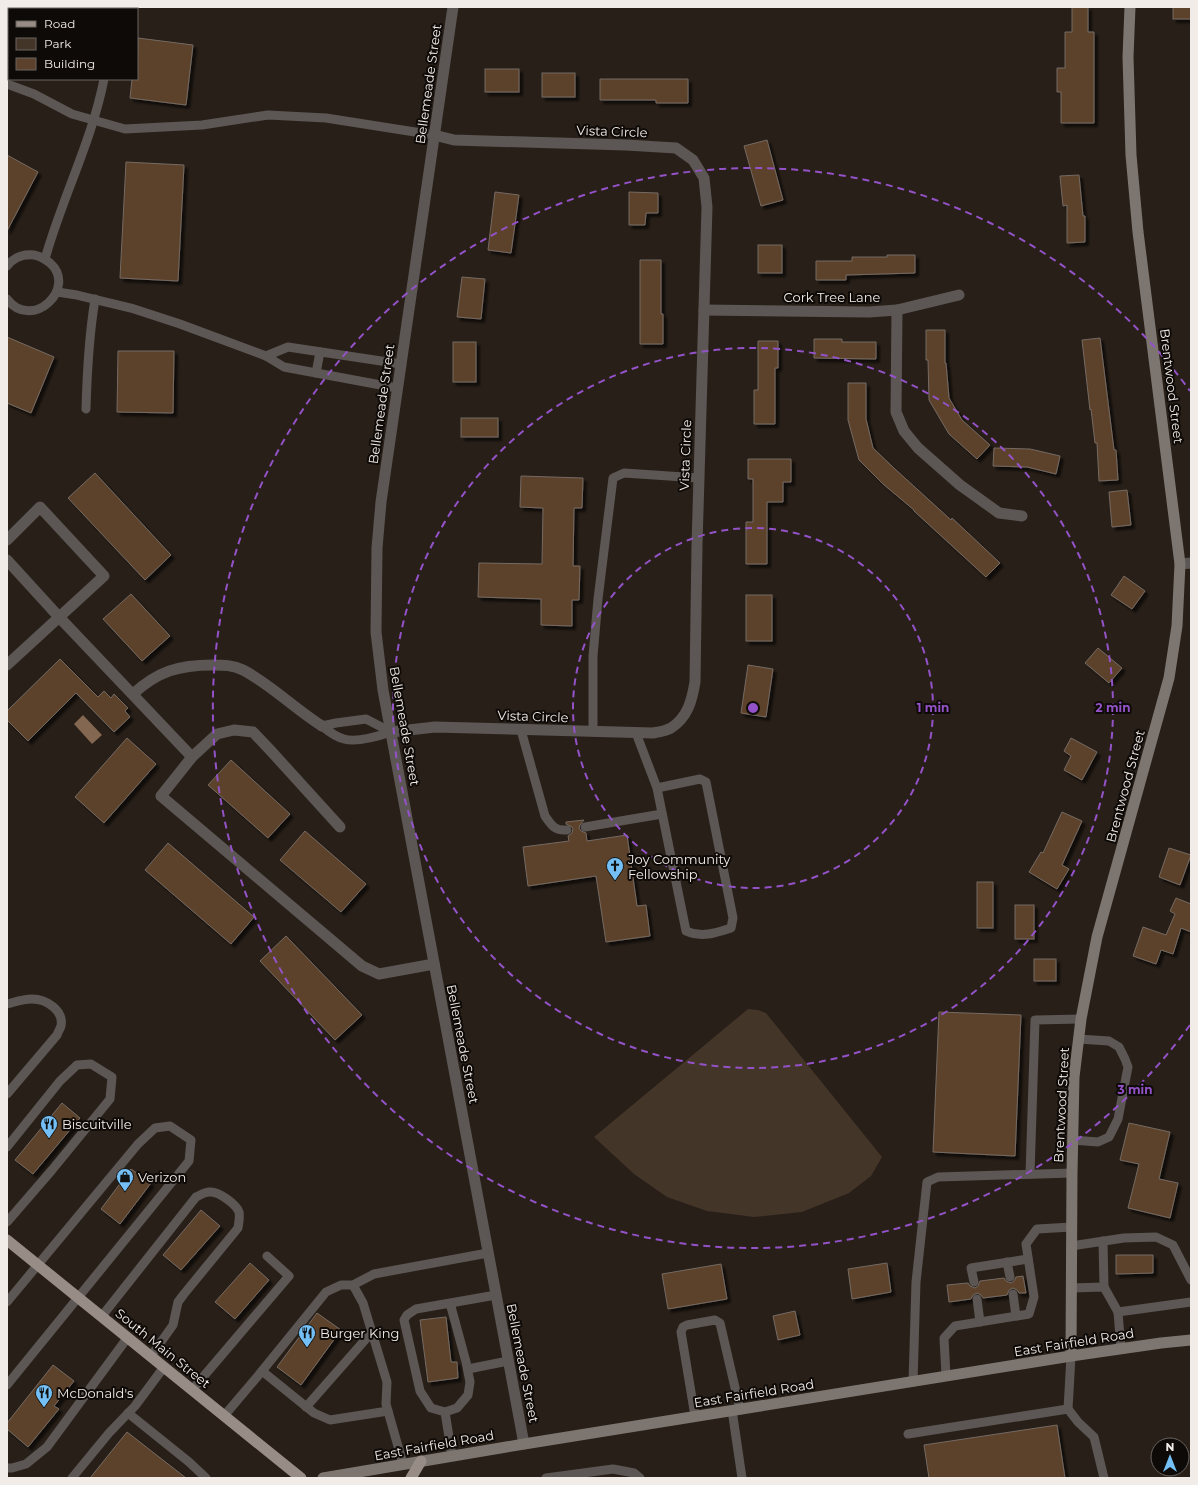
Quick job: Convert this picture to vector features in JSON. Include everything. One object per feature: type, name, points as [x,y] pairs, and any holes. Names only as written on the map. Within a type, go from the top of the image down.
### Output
[{"type":"main road","name":"Brentwood Street","points":[[1071,1356],[1072,1140],[1074,1077],[1078,1039],[1098,937],[1169,678],[1186,563],[1138,232],[1131,155],[1128,57],[1130,7]]},
{"type":"main road","name":"South Main Street","points":[[7,1240],[301,1478]]},
{"type":"main road","name":"East Fairfield Road","points":[[323,1478],[695,1416],[1071,1356],[1191,1340]]},
{"type":"main road","points":[[411,1478],[421,1461]]},
{"type":"street","name":"Bellemeade Street","points":[[453,7],[381,502],[377,564],[376,632],[383,690],[524,1444]]},
{"type":"street","name":"Vista Circle","points":[[391,732],[435,728],[653,734],[671,728],[685,715],[691,703],[695,682],[707,207],[704,178],[693,160],[676,148],[454,140],[434,135]]},
{"type":"street","name":"Cork Tree Lane","points":[[704,310],[869,312],[897,310],[959,295]]},
{"type":"street","points":[[897,310],[896,412],[904,431],[918,448],[948,474],[999,513],[1022,516]]},
{"type":"street","points":[[7,540],[40,507],[104,576],[7,665]]},
{"type":"street","points":[[7,560],[58,617],[192,757]]},
{"type":"street","points":[[132,694],[146,682],[171,670],[195,665],[226,665],[242,669],[269,686],[301,713],[322,726]]},
{"type":"street","points":[[340,827],[253,732],[234,730],[217,734],[192,757],[161,796],[362,966],[379,974],[434,964]]},
{"type":"lane","points":[[45,259],[52,234],[94,120],[104,80]]},
{"type":"lane","points":[[7,84],[34,94],[72,114],[125,129],[202,125],[268,115],[326,118],[434,135]]},
{"type":"lane","points":[[7,266],[18,256],[27,254],[37,255],[52,265],[57,273],[58,283],[56,292],[48,303],[36,310],[27,311],[8,302]]},
{"type":"lane","points":[[56,292],[95,299],[131,308],[180,324],[266,356],[284,367],[397,388]]},
{"type":"lane","points":[[86,409],[87,371],[91,324],[95,299]]},
{"type":"lane","points":[[266,356],[288,347],[401,364]]},
{"type":"lane","points":[[316,373],[320,352]]},
{"type":"lane","points":[[593,732],[593,656],[598,599],[613,478],[624,473],[699,478]]},
{"type":"lane","points":[[322,726],[366,719],[391,732]]},
{"type":"lane","points":[[322,726],[344,740],[371,739],[391,732]]},
{"type":"lane","points":[[521,730],[545,816],[551,826],[559,831],[567,830]]},
{"type":"lane","points":[[636,733],[657,788],[686,931],[693,935],[713,934],[731,928],[733,918],[706,782],[700,779],[657,788]]},
{"type":"lane","points":[[585,827],[662,814]]},
{"type":"lane","points":[[7,1004],[22,999],[40,1000],[52,1006],[58,1012],[61,1017],[61,1027],[57,1035],[7,1094]]},
{"type":"lane","points":[[1030,1174],[1035,1020],[1081,1019]]},
{"type":"lane","points":[[1072,1140],[1098,1142],[1109,1137],[1118,1119],[1128,1067],[1119,1047],[1110,1041],[1078,1039]]},
{"type":"lane","points":[[7,1147],[60,1081],[77,1065],[92,1064],[112,1077],[110,1099],[7,1222]]},
{"type":"lane","points":[[7,1302],[138,1144],[156,1128],[170,1126],[191,1140],[189,1162],[7,1385]]},
{"type":"lane","points":[[912,1382],[916,1282],[927,1182],[938,1177],[1072,1174]]},
{"type":"lane","points":[[102,1316],[196,1197],[203,1193],[218,1193],[230,1202],[238,1210],[240,1218],[238,1228],[178,1302],[172,1325],[151,1356]]},
{"type":"lane","points":[[946,1376],[944,1338],[955,1326],[1029,1314],[1034,1297],[1026,1244],[1037,1229],[1072,1227]]},
{"type":"lane","points":[[1072,1246],[1124,1238],[1156,1237],[1173,1245],[1191,1280]]},
{"type":"lane","points":[[1103,1241],[1104,1287],[1118,1312],[1121,1349]]},
{"type":"lane","points":[[224,1416],[326,1292],[341,1285],[353,1285],[374,1274],[488,1253]]},
{"type":"lane","points":[[192,1390],[289,1276],[268,1256]]},
{"type":"lane","points":[[974,1282],[972,1268],[1028,1259]]},
{"type":"lane","points":[[1007,1262],[1010,1277]]},
{"type":"lane","points":[[353,1285],[363,1303],[387,1382],[386,1404],[403,1464]]},
{"type":"lane","points":[[1072,1288],[1104,1287]]},
{"type":"lane","points":[[1013,1294],[1016,1316]]},
{"type":"lane","points":[[450,1303],[468,1369],[470,1382],[468,1395],[458,1408],[445,1412],[431,1408],[420,1391],[404,1320],[416,1309],[450,1303],[496,1295]]},
{"type":"lane","points":[[976,1299],[980,1322]]},
{"type":"lane","points":[[1118,1312],[1191,1302]]},
{"type":"lane","points":[[695,1416],[681,1332],[683,1327],[686,1325],[715,1320],[720,1323],[736,1410],[742,1478]]},
{"type":"lane","points":[[306,1407],[372,1332]]},
{"type":"lane","points":[[7,1468],[26,1464],[47,1447],[128,1337]]},
{"type":"lane","points":[[1071,1356],[1068,1409],[1078,1422],[1094,1437],[1104,1478]]},
{"type":"lane","points":[[468,1369],[508,1361]]},
{"type":"lane","points":[[72,1478],[109,1433],[135,1406],[164,1367]]},
{"type":"lane","points":[[262,1371],[314,1413],[330,1420],[388,1411]]},
{"type":"lane","points":[[908,1434],[1068,1409]]},
{"type":"lane","points":[[445,1412],[452,1456]]},
{"type":"lane","points":[[128,1413],[189,1462],[206,1478]]},
{"type":"lane","points":[[546,1478],[613,1469],[634,1473],[640,1478]]},
{"type":"green space","points":[[748,1009],[766,1013],[882,1157],[871,1176],[849,1193],[802,1212],[754,1217],[707,1211],[667,1197],[634,1174],[594,1137]]},
{"type":"shaded area","points":[[83,715],[102,735],[92,744],[74,724]]},
{"type":"building","points":[[1072,7],[1088,7],[1088,32],[1094,32],[1094,123],[1061,123],[1061,92],[1057,92],[1057,68],[1065,68],[1065,32],[1072,32]]},
{"type":"building","points":[[1173,7],[1191,7],[1191,19],[1173,19]]},
{"type":"building","points":[[138,38],[193,45],[186,105],[130,98],[132,80],[138,80]]},
{"type":"building","points":[[485,69],[519,69],[519,92],[485,92]]},
{"type":"building","points":[[542,73],[575,73],[575,97],[542,97]]},
{"type":"building","points":[[600,79],[688,79],[688,103],[656,103],[656,100],[600,100]]},
{"type":"building","points":[[767,140],[783,200],[761,206],[744,146]]},
{"type":"building","points":[[7,155],[38,172],[7,231]]},
{"type":"building","points":[[126,162],[184,165],[178,281],[120,278]]},
{"type":"building","points":[[1079,175],[1083,216],[1085,216],[1085,242],[1067,243],[1067,205],[1063,206],[1060,176]]},
{"type":"building","points":[[495,192],[519,195],[511,253],[488,250]]},
{"type":"building","points":[[629,192],[658,193],[658,213],[646,213],[645,225],[629,225]]},
{"type":"building","points":[[758,245],[782,245],[782,273],[758,273]]},
{"type":"building","points":[[887,255],[915,255],[915,273],[846,275],[846,280],[816,280],[816,261],[852,261],[852,257],[887,257]]},
{"type":"building","points":[[640,260],[661,260],[661,314],[663,314],[663,344],[640,344]]},
{"type":"building","points":[[462,277],[485,279],[481,319],[457,317]]},
{"type":"building","points":[[926,330],[945,330],[945,363],[949,398],[962,420],[990,445],[977,459],[949,434],[929,400],[928,360],[926,360]]},
{"type":"building","points":[[7,337],[54,357],[31,413],[7,403]]},
{"type":"building","points":[[1100,338],[1114,450],[1116,450],[1118,480],[1099,481],[1097,443],[1095,443],[1091,409],[1090,410],[1082,340]]},
{"type":"building","points":[[814,339],[842,339],[842,342],[876,342],[876,359],[814,358]]},
{"type":"building","points":[[758,341],[778,341],[778,368],[775,368],[775,424],[754,424],[754,390],[758,390]]},
{"type":"building","points":[[453,342],[476,342],[476,382],[453,382]]},
{"type":"building","points":[[118,351],[174,351],[173,413],[117,412]]},
{"type":"building","points":[[848,383],[866,383],[866,419],[873,448],[1000,563],[986,577],[914,510],[883,484],[859,460],[848,420]]},
{"type":"building","points":[[461,418],[498,418],[498,437],[461,437]]},
{"type":"building","points":[[994,448],[1030,449],[1060,456],[1056,474],[1027,467],[993,466]]},
{"type":"building","points":[[748,459],[791,459],[791,482],[783,482],[783,502],[767,502],[767,564],[746,564],[746,522],[753,522],[753,479],[748,479]]},
{"type":"building","points":[[95,473],[171,555],[145,580],[68,498]]},
{"type":"building","points":[[521,476],[583,478],[582,508],[574,508],[573,566],[580,566],[579,600],[572,600],[572,626],[541,625],[541,599],[478,597],[479,563],[542,564],[543,508],[520,507]]},
{"type":"building","points":[[1127,490],[1131,525],[1112,527],[1109,492]]},
{"type":"building","points":[[1124,576],[1145,591],[1132,609],[1111,595]]},
{"type":"building","points":[[131,594],[170,636],[142,661],[103,619]]},
{"type":"building","points":[[746,595],[772,595],[772,641],[746,641]]},
{"type":"building","points":[[1098,648],[1122,668],[1109,683],[1085,663]]},
{"type":"building","points":[[60,659],[98,697],[104,691],[111,698],[114,694],[128,708],[125,711],[130,717],[114,732],[76,693],[28,741],[7,720],[7,711]]},
{"type":"building","points":[[748,665],[773,669],[766,717],[741,713]]},
{"type":"building","points":[[127,738],[156,764],[104,823],[75,797]]},
{"type":"building","points":[[1071,738],[1097,752],[1082,780],[1064,770],[1071,756],[1064,751]]},
{"type":"building","points":[[231,760],[290,814],[268,838],[208,785]]},
{"type":"building","points":[[1062,812],[1082,821],[1062,865],[1069,869],[1057,889],[1029,872],[1041,852],[1043,853]]},
{"type":"building","name":"Joy Community Fellowship","points":[[584,820],[579,828],[581,831],[586,833],[587,841],[627,835],[637,906],[646,905],[650,936],[606,942],[596,876],[528,886],[523,847],[569,841],[568,836],[572,833],[573,829],[566,824],[566,822]]},
{"type":"building","points":[[305,831],[366,884],[341,912],[280,860]]},
{"type":"building","points":[[168,843],[254,917],[231,944],[145,870]]},
{"type":"building","points":[[1169,848],[1191,855],[1180,885],[1159,877]]},
{"type":"building","points":[[977,882],[993,882],[993,928],[977,928]]},
{"type":"building","points":[[1176,898],[1191,904],[1191,932],[1181,928],[1173,954],[1161,950],[1156,964],[1133,956],[1143,927],[1166,935],[1175,914],[1170,911]]},
{"type":"building","points":[[1015,905],[1034,905],[1034,939],[1015,939]]},
{"type":"building","points":[[286,936],[362,1015],[335,1040],[260,961]]},
{"type":"building","points":[[1034,959],[1056,959],[1056,981],[1034,981]]},
{"type":"building","points":[[939,1012],[1021,1015],[1015,1156],[933,1152]]},
{"type":"building","points":[[62,1103],[80,1118],[33,1174],[15,1160]]},
{"type":"building","points":[[1129,1123],[1170,1132],[1159,1179],[1178,1183],[1170,1218],[1128,1208],[1139,1164],[1120,1160]]},
{"type":"building","points":[[131,1169],[151,1183],[120,1224],[101,1209]]},
{"type":"building","points":[[201,1210],[220,1226],[181,1270],[163,1255]]},
{"type":"building","points":[[1116,1255],[1153,1255],[1153,1273],[1116,1274]]},
{"type":"building","points":[[250,1263],[269,1280],[235,1319],[215,1302]]},
{"type":"building","points":[[887,1263],[891,1292],[852,1299],[848,1269]]},
{"type":"building","points":[[721,1264],[727,1299],[668,1309],[662,1274]]},
{"type":"building","points":[[1023,1276],[1026,1293],[1019,1293],[1013,1288],[1009,1290],[1007,1295],[983,1298],[977,1293],[973,1295],[971,1299],[949,1302],[947,1285],[968,1283],[970,1286],[975,1288],[978,1286],[980,1281],[1004,1278],[1006,1281],[1011,1283],[1016,1277]]},
{"type":"building","points":[[795,1311],[800,1335],[778,1340],[773,1316]]},
{"type":"building","points":[[317,1313],[341,1330],[301,1385],[277,1367]]},
{"type":"building","points":[[446,1317],[451,1362],[457,1362],[458,1378],[428,1382],[420,1320]]},
{"type":"building","points":[[53,1365],[74,1381],[54,1406],[59,1409],[28,1447],[7,1429],[7,1423]]},
{"type":"building","points":[[1057,1425],[1065,1478],[929,1478],[924,1445]]},
{"type":"building","points":[[127,1432],[186,1478],[90,1478]]},
{"type":"place","name":"Joy Community Fellowship","points":[[615,881]]},
{"type":"place","name":"Biscuitville","points":[[49,1139]]},
{"type":"place","name":"Verizon","points":[[125,1192]]},
{"type":"place","name":"Burger King","points":[[307,1348]]},
{"type":"place","name":"McDonald's","points":[[44,1408]]}]
